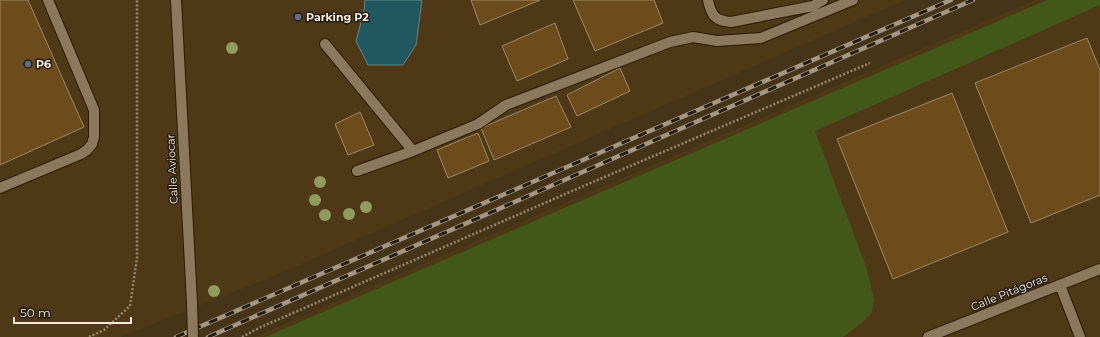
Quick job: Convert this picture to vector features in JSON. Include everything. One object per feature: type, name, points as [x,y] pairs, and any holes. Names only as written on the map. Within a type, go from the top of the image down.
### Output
[{"type":"street","points":[[0,188],[81,154],[92,144],[94,137],[94,110],[48,0]]},
{"type":"street","name":"Calle Aviocar","points":[[176,0],[193,337]]},
{"type":"street","points":[[708,0],[712,14],[718,20],[731,22],[813,6],[823,0],[827,6],[833,8]]},
{"type":"street","points":[[358,172],[478,124],[506,105],[670,42],[693,37],[717,41],[761,38],[853,0]]},
{"type":"street","points":[[325,44],[413,151]]},
{"type":"street","name":"Calle Pitágoras","points":[[928,337],[1100,269]]},
{"type":"street","points":[[1060,285],[1080,337]]},
{"type":"path","points":[[89,337],[104,330],[130,306],[137,258],[137,0]]},
{"type":"path","points":[[242,337],[261,327],[536,207],[870,63]]},
{"type":"shaded area","points":[[0,0],[905,0],[269,278],[120,337],[0,337]]},
{"type":"shaded area","points":[[1035,0],[1100,0],[1100,337],[254,337]]},
{"type":"green space","points":[[1047,0],[1100,0],[1100,5],[815,131],[867,269],[874,300],[872,312],[863,322],[843,337],[265,337]]},
{"type":"water","points":[[365,0],[422,0],[416,45],[403,65],[368,65],[356,41],[364,11]]},
{"type":"building","name":"P6","points":[[0,0],[28,0],[84,127],[0,165]]},
{"type":"building","points":[[471,0],[540,0],[480,25]]},
{"type":"building","points":[[573,0],[654,0],[663,23],[595,51]]},
{"type":"building","points":[[555,23],[568,59],[517,81],[502,46]]},
{"type":"building","points":[[1087,38],[1100,70],[1100,195],[1031,223],[975,83]]},
{"type":"building","points":[[620,68],[630,91],[577,116],[567,95]]},
{"type":"building","points":[[952,93],[1008,232],[893,279],[837,139]]},
{"type":"building","points":[[556,96],[571,127],[494,160],[481,128]]},
{"type":"building","points":[[360,112],[374,145],[348,155],[335,124]]},
{"type":"building","points":[[478,133],[489,161],[448,178],[437,150]]},
{"type":"railway","points":[[176,337],[951,0]]},
{"type":"railway","points":[[208,337],[973,0]]},
{"type":"place","name":"Parking P2","points":[[298,17]]},
{"type":"place","name":"P6","points":[[28,64]]}]
